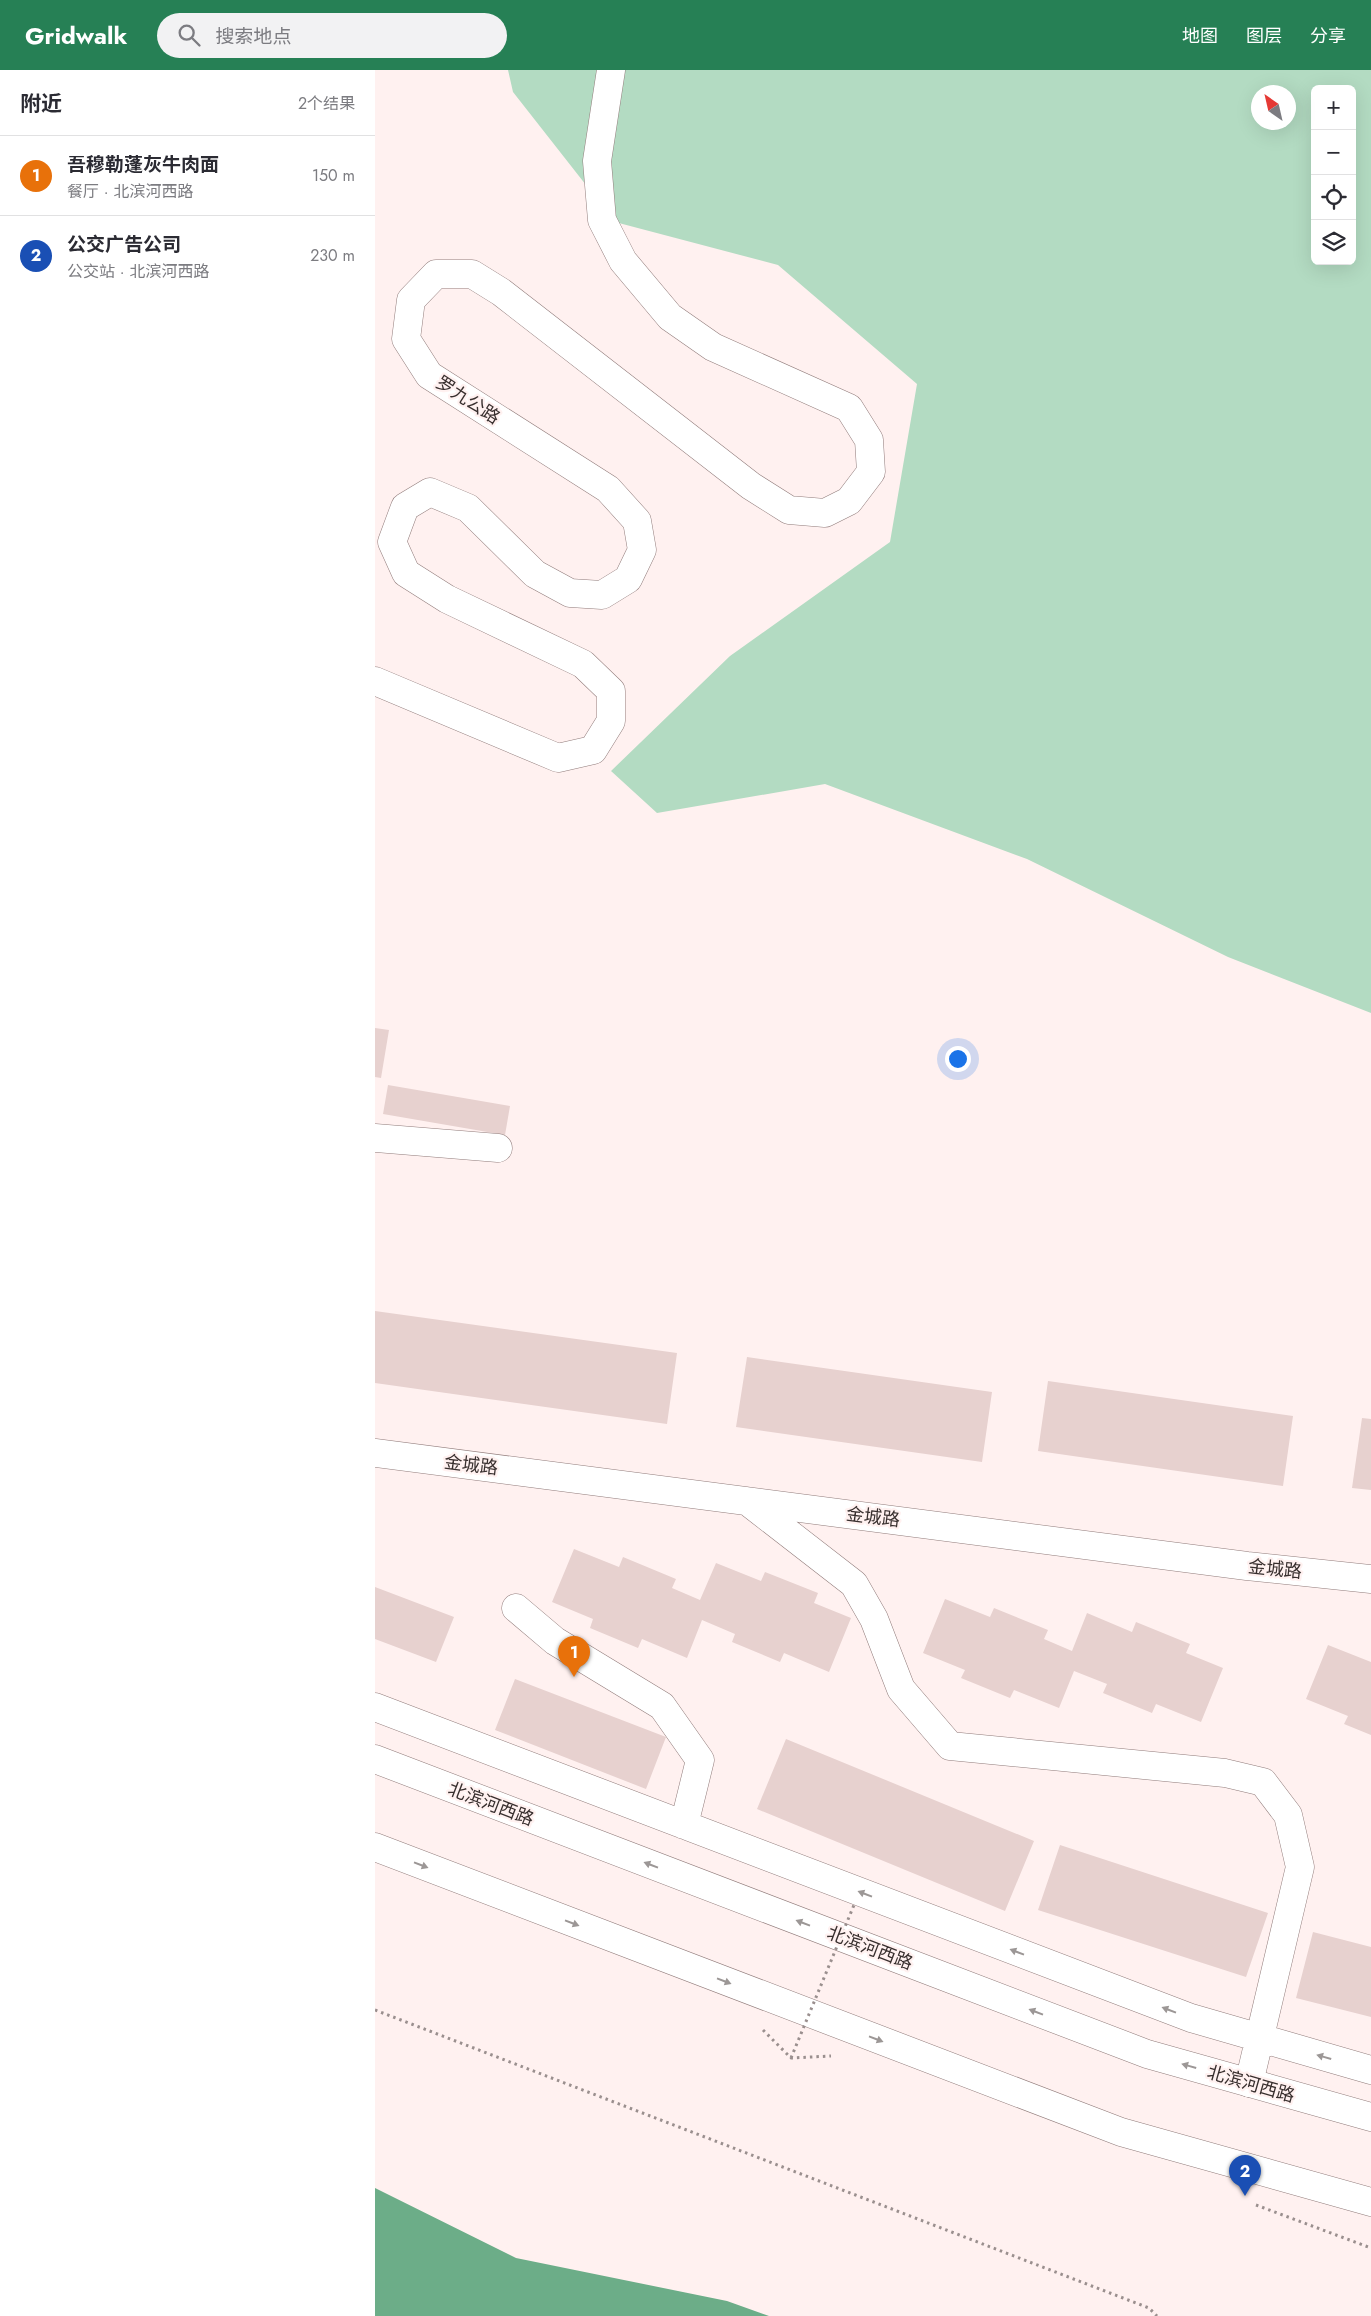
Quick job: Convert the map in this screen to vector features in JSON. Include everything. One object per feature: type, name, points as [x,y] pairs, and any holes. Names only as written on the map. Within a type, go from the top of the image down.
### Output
[{"type":"street","name":"罗九公路","points":[[375,681],[557,758],[593,750],[611,722],[611,691],[583,664],[447,599],[406,573],[392,542],[405,507],[430,492],[469,508],[535,574],[570,593],[602,595],[628,579],[642,550],[637,521],[608,489],[429,375],[406,339],[411,300],[437,274],[472,274],[501,292],[751,486],[789,510],[825,514],[849,501],[871,472],[869,440],[849,408],[713,347],[670,317],[623,261],[602,220],[597,161],[611,70]]},
{"type":"street","points":[[375,1138],[498,1148]]},
{"type":"street","name":"金城路","points":[[375,1453],[1237,1564],[1371,1579]]},
{"type":"street","points":[[746,1500],[854,1584],[874,1619],[901,1690],[950,1746],[1225,1773],[1263,1782],[1287,1815],[1300,1867],[1249,2083]]},
{"type":"street","points":[[516,1608],[555,1641],[662,1706],[700,1760],[684,1825]]},
{"type":"street","points":[[375,1708],[1191,2018],[1371,2070]]},
{"type":"street","name":"北滨河西路","points":[[375,1760],[1147,2054],[1371,2117]]},
{"type":"street","points":[[375,1848],[1121,2132],[1371,2202]]},
{"type":"path","points":[[791,2058],[854,1905]]},
{"type":"path","points":[[375,2010],[1149,2308],[1157,2316]]},
{"type":"shaded area","points":[[508,70],[1371,70],[1371,1013],[1228,957],[1027,859],[825,784],[657,813],[611,771],[730,656],[890,542],[917,384],[778,265],[615,222],[513,92]]},
{"type":"shaded area","points":[[375,2188],[516,2258],[727,2301],[769,2316],[375,2316]]},
{"type":"building","points":[[375,1028],[389,1030],[381,1078],[375,1077]]},
{"type":"building","points":[[388,1085],[510,1106],[505,1135],[383,1114]]},
{"type":"building","points":[[375,1311],[677,1353],[667,1424],[375,1383]]},
{"type":"building","points":[[747,1357],[992,1392],[982,1462],[736,1427]]},
{"type":"building","points":[[1048,1381],[1293,1416],[1283,1486],[1038,1451]]},
{"type":"building","points":[[1362,1418],[1371,1419],[1371,1490],[1352,1488]]},
{"type":"building","points":[[574,1549],[619,1567],[623,1557],[676,1579],[672,1588],[700,1600],[716,1563],[761,1581],[765,1572],[818,1593],[814,1603],[851,1618],[829,1672],[784,1653],[780,1662],[732,1642],[735,1634],[702,1620],[687,1658],[642,1639],[638,1648],[590,1628],[593,1619],[552,1602]]},
{"type":"building","points":[[375,1587],[454,1617],[436,1662],[375,1639]]},
{"type":"building","points":[[945,1599],[990,1617],[994,1608],[1048,1630],[1044,1639],[1072,1651],[1087,1613],[1132,1632],[1136,1622],[1190,1644],[1186,1653],[1223,1668],[1201,1722],[1156,1704],[1152,1713],[1103,1693],[1107,1684],[1074,1671],[1059,1708],[1014,1690],[1010,1698],[961,1678],[965,1670],[923,1653]]},
{"type":"building","points":[[1328,1645],[1371,1662],[1371,1735],[1344,1724],[1348,1716],[1306,1699]]},
{"type":"building","points":[[515,1679],[666,1737],[646,1789],[495,1730]]},
{"type":"building","points":[[786,1739],[1034,1841],[1005,1911],[757,1809]]},
{"type":"building","points":[[1060,1845],[1268,1913],[1246,1977],[1038,1910]]},
{"type":"building","points":[[1313,1932],[1371,1947],[1371,2017],[1296,1998]]},
{"type":"place","name":"吾穆勒蓬灰牛肉面","points":[[574,1677]]},
{"type":"place","name":"公交广告公司","points":[[1245,2196]]}]
